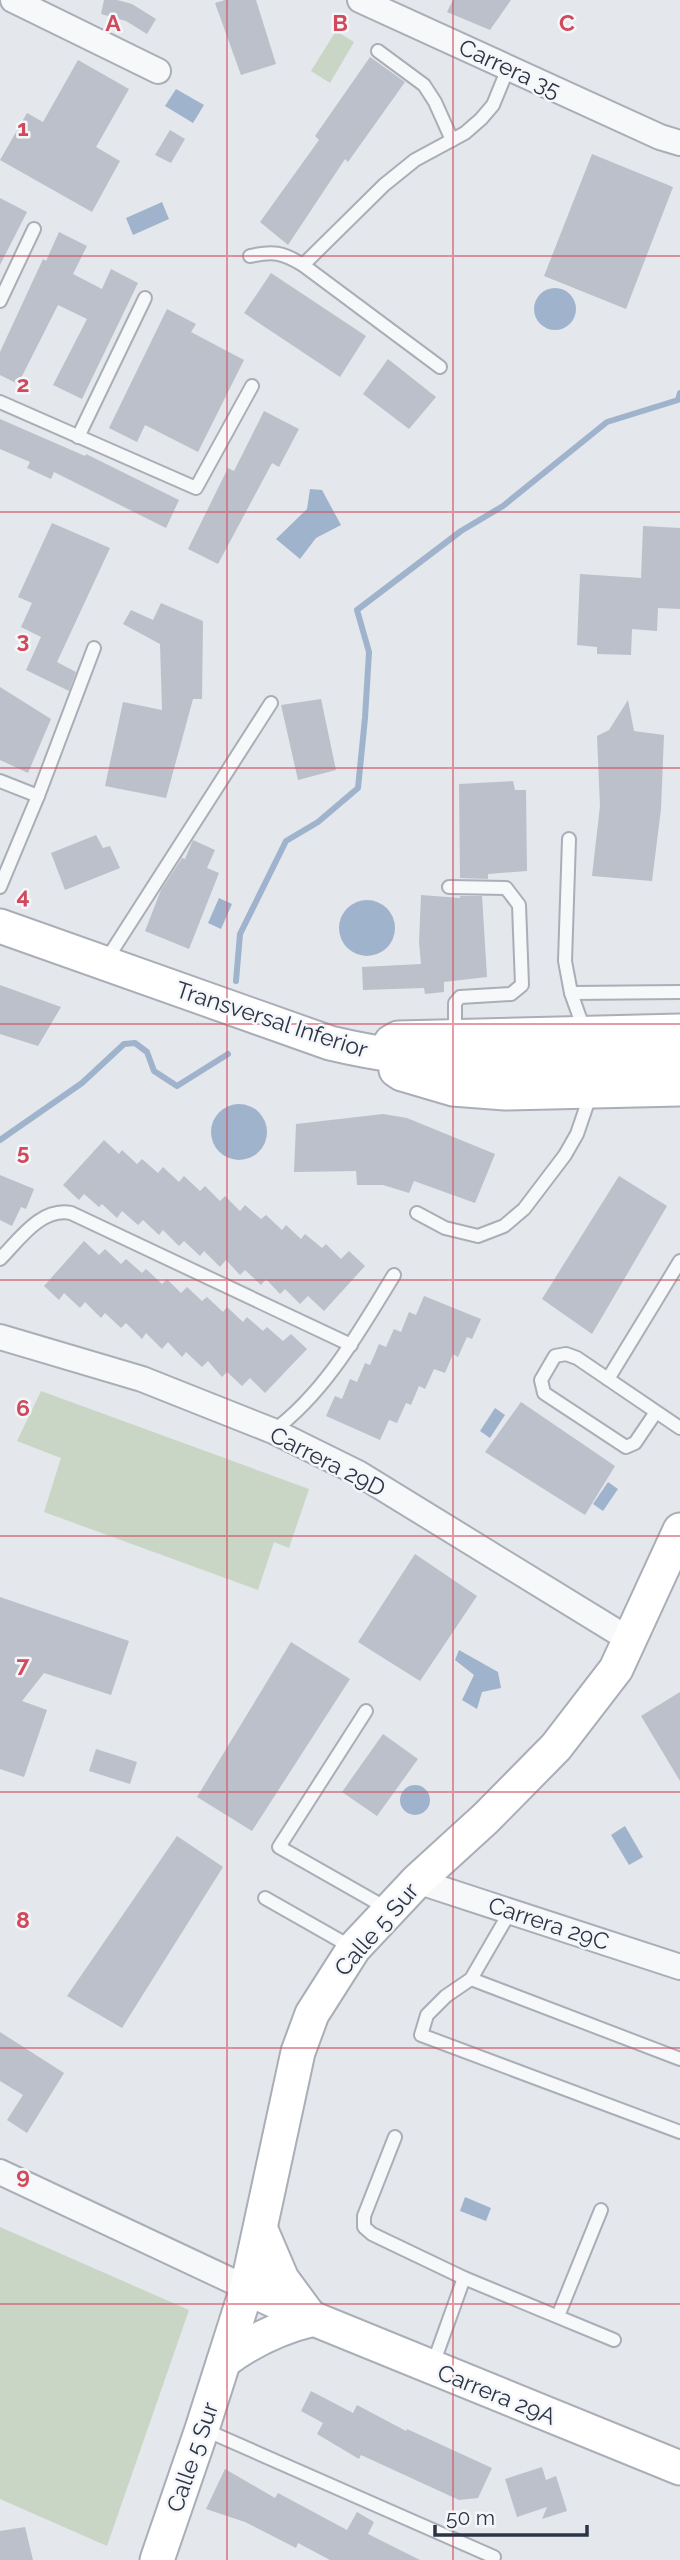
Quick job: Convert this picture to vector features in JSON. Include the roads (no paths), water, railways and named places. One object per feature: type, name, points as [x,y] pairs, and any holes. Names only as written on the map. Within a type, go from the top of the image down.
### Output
[{"type":"street","points":[[13,0],[158,71]]},
{"type":"street","name":"Carrera 35","points":[[360,0],[673,137]]},
{"type":"street","name":"Transversal Inferior","points":[[0,926],[330,1043],[373,1053],[463,1064],[680,1063]]},
{"type":"street","points":[[680,1031],[398,1038],[373,1053],[402,1074],[453,1089],[505,1093],[680,1089]]},
{"type":"street","name":"Carrera 29D","points":[[0,1337],[142,1379],[273,1431],[359,1473],[630,1640]]},
{"type":"street","name":"Calle 5 Sur","points":[[157,2560],[247,2288],[298,2052],[312,2014],[354,1948],[389,1909],[486,1818],[556,1747],[616,1669],[677,1550]]},
{"type":"street","name":"Carrera 29C","points":[[417,1881],[680,1967]]},
{"type":"street","name":"Carrera 29A","points":[[0,2172],[314,2319],[680,2468]]},
{"type":"street","points":[[224,2361],[257,2338],[314,2319],[296,2301],[282,2280],[261,2230]]},
{"type":"lane","points":[[378,51],[424,85],[452,140]]},
{"type":"lane","points":[[303,265],[384,185],[415,160],[452,140],[481,119],[493,105],[509,66]]},
{"type":"lane","points":[[0,301],[34,229]]},
{"type":"lane","points":[[250,256],[269,251],[287,255],[440,368]]},
{"type":"lane","points":[[78,437],[145,298]]},
{"type":"lane","points":[[0,402],[196,488],[252,386]]},
{"type":"lane","points":[[0,887],[94,648]]},
{"type":"lane","points":[[105,962],[271,703]]},
{"type":"lane","points":[[0,781],[38,796]]},
{"type":"lane","points":[[569,839],[565,961],[571,993],[585,1032]]},
{"type":"lane","points":[[449,887],[506,888],[519,905],[522,985],[511,994],[460,997],[455,1003],[455,1037]]},
{"type":"lane","points":[[571,993],[680,992]]},
{"type":"lane","points":[[417,1213],[446,1227],[478,1236],[504,1226],[524,1209],[565,1155],[577,1134],[592,1090]]},
{"type":"lane","points":[[0,1259],[44,1216],[58,1210],[71,1213],[351,1345]]},
{"type":"lane","points":[[608,1379],[680,1261]]},
{"type":"lane","points":[[273,1431],[292,1418],[351,1345],[394,1275]]},
{"type":"lane","points":[[656,1412],[635,1443],[626,1447],[544,1393],[541,1380],[555,1356],[566,1354],[577,1357],[680,1428]]},
{"type":"lane","points":[[366,1710],[279,1847],[389,1909]]},
{"type":"lane","points":[[265,1898],[354,1948]]},
{"type":"lane","points":[[511,1910],[471,1979],[446,1996],[427,2015],[421,2035],[680,2132]]},
{"type":"lane","points":[[471,1979],[680,2059]]},
{"type":"lane","points":[[394,2137],[365,2216],[364,2227],[372,2234],[464,2278],[614,2340]]},
{"type":"lane","points":[[558,2316],[601,2210]]},
{"type":"lane","points":[[432,2367],[464,2278]]},
{"type":"lane","points":[[202,2429],[494,2557]]},
{"type":"water","points":[[176,89],[204,105],[193,123],[165,106]]},
{"type":"water","points":[[162,202],[169,219],[133,235],[126,218]]},
{"type":"water","points":[[555,288],[570,294],[576,309],[570,324],[555,330],[540,324],[534,309],[540,294]]},
{"type":"water","points":[[310,489],[322,490],[341,525],[316,538],[300,559],[276,539],[307,509]]},
{"type":"water","points":[[219,898],[232,904],[221,929],[208,923]]},
{"type":"water","points":[[361,900],[373,900],[387,908],[395,922],[393,939],[387,948],[373,956],[361,956],[344,944],[339,934],[339,922],[351,905]]},
{"type":"water","points":[[239,1104],[250,1106],[259,1112],[265,1121],[265,1143],[259,1152],[250,1158],[239,1160],[228,1158],[219,1152],[213,1143],[211,1132],[213,1121],[219,1112],[228,1106]]},
{"type":"water","points":[[495,1408],[505,1415],[490,1438],[480,1431]]},
{"type":"water","points":[[608,1482],[618,1489],[603,1511],[593,1504]]},
{"type":"water","points":[[459,1650],[498,1672],[501,1688],[482,1692],[477,1709],[462,1700],[474,1675],[455,1660]]},
{"type":"water","points":[[415,1785],[426,1789],[430,1800],[426,1811],[415,1815],[404,1811],[400,1800],[404,1789]]},
{"type":"water","points":[[625,1826],[643,1857],[629,1865],[611,1835]]},
{"type":"water","points":[[465,2197],[491,2208],[486,2221],[460,2211]]},
{"type":"waterway","points":[[236,981],[240,934],[286,841],[318,822],[358,788],[369,652],[357,610],[461,531],[503,506],[607,422],[678,400],[680,393]]},
{"type":"waterway","points":[[0,1140],[82,1083],[124,1044],[135,1043],[147,1052],[154,1071],[177,1086],[228,1054]]}]
